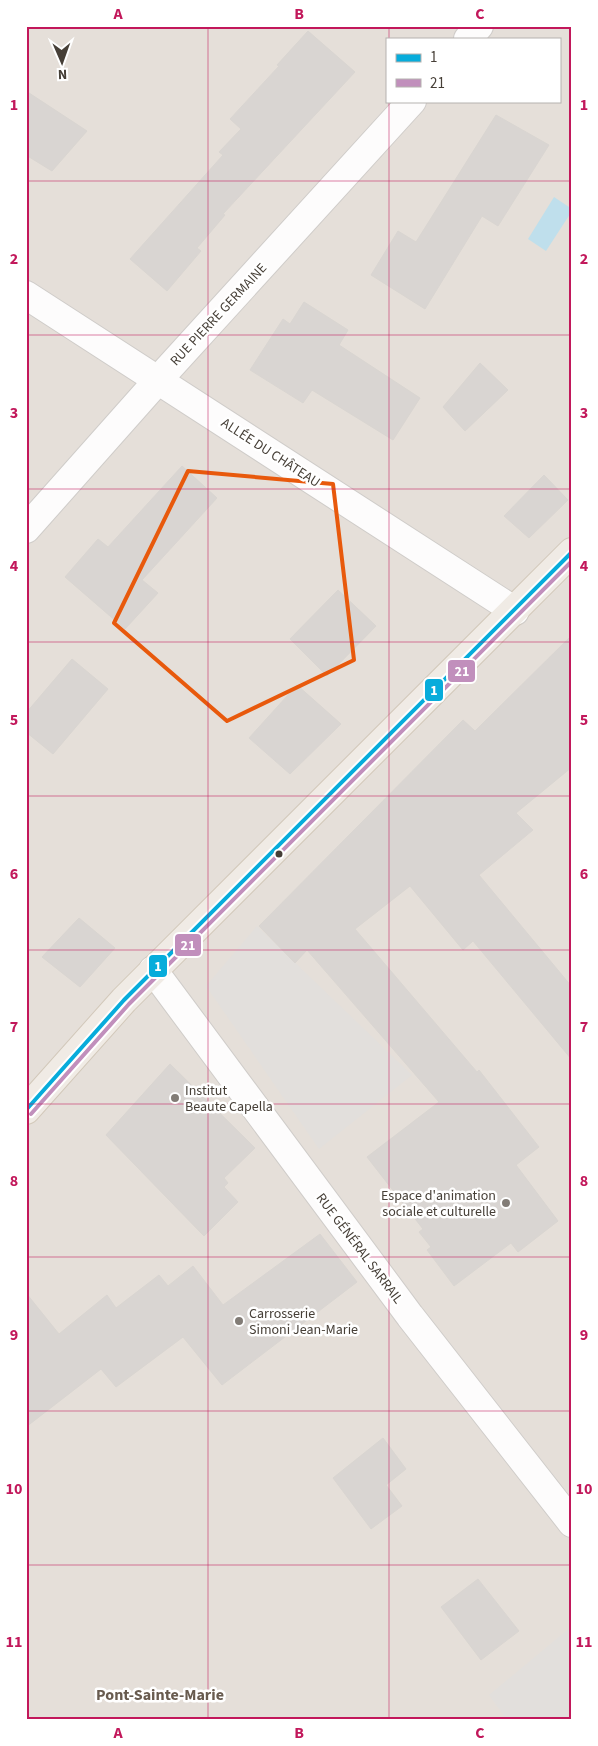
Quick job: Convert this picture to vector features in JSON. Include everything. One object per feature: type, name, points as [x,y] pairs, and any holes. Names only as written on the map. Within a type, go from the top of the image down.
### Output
[{"type":"main road","points":[[26,1110],[153,970],[515,611],[572,552]]},
{"type":"street","points":[[469,38],[479,26]]},
{"type":"street","name":"RUE PIERRE GERMAINE","points":[[26,529],[158,380],[411,102]]},
{"type":"street","name":"ALLÉE DU CHÂTEAU","points":[[26,295],[515,611]]},
{"type":"street","name":"RUE GÉNÉRAL SARRAIL","points":[[153,970],[410,1316],[572,1523]]},
{"type":"highlighted area","points":[[188,471],[333,484],[354,660],[227,721],[114,623]]},
{"type":"shaded area","points":[[26,26],[572,26],[572,1720],[26,1720]]},
{"type":"shaded area","points":[[257,926],[412,1075],[319,1149],[206,986]]},
{"type":"shaded area","points":[[572,1626],[572,1720],[507,1720],[489,1695]]},
{"type":"water","points":[[554,197],[572,209],[572,211],[546,251],[528,239]]},
{"type":"building","points":[[308,31],[355,72],[223,214],[225,215],[197,248],[201,251],[167,291],[130,259],[223,155],[219,152],[241,129],[230,119],[279,66],[277,65]]},
{"type":"building","points":[[26,91],[87,131],[52,171],[26,155]]},
{"type":"building","points":[[496,115],[549,145],[498,226],[482,216],[425,309],[371,275],[398,231],[416,242]]},
{"type":"building","points":[[304,302],[348,330],[339,345],[420,398],[393,440],[312,390],[303,403],[250,370],[283,319],[290,324]]},
{"type":"building","points":[[480,363],[508,390],[465,431],[443,407]]},
{"type":"building","points":[[182,466],[217,498],[142,580],[158,593],[125,629],[65,577],[98,539],[108,547]]},
{"type":"building","points":[[544,475],[568,500],[529,538],[504,516]]},
{"type":"building","points":[[338,590],[376,626],[327,676],[290,639]]},
{"type":"building","points":[[572,635],[572,767],[516,813],[533,830],[479,875],[572,987],[572,1060],[473,941],[463,950],[410,886],[355,929],[477,1072],[479,1070],[539,1147],[516,1165],[558,1221],[518,1252],[511,1243],[454,1286],[427,1250],[431,1247],[419,1232],[423,1229],[367,1157],[439,1102],[307,950],[295,963],[259,926],[463,720],[475,731]]},
{"type":"building","points":[[72,659],[108,689],[53,754],[26,732],[26,713]]},
{"type":"building","points":[[297,685],[341,724],[290,774],[249,738]]},
{"type":"building","points":[[79,918],[115,948],[80,987],[42,957]]},
{"type":"building","points":[[170,1064],[255,1148],[224,1178],[228,1183],[224,1187],[238,1202],[204,1236],[106,1135]]},
{"type":"building","points":[[320,1234],[357,1282],[222,1385],[183,1337],[116,1387],[101,1369],[26,1427],[26,1293],[59,1334],[107,1295],[116,1308],[159,1275],[168,1286],[193,1266],[223,1305]]},
{"type":"building","points":[[383,1438],[406,1469],[386,1485],[402,1506],[371,1529],[333,1478]]},
{"type":"building","points":[[478,1579],[519,1631],[481,1660],[441,1607]]},
{"type":"transit line","name":"1","points":[[26,1110],[124,1000],[572,552]]},
{"type":"transit line","name":"21","points":[[31,1114],[129,1004],[572,561]]},
{"type":"place","name":"Institut Beaute Capella","points":[[175,1098]]},
{"type":"place","name":"Espace d'animation sociale et culturelle","points":[[506,1203]]},
{"type":"place","name":"Carrosserie Simoni Jean-Marie","points":[[239,1321]]},
{"type":"district","name":"Pont-Sainte-Marie","points":[[160,1694]]}]
